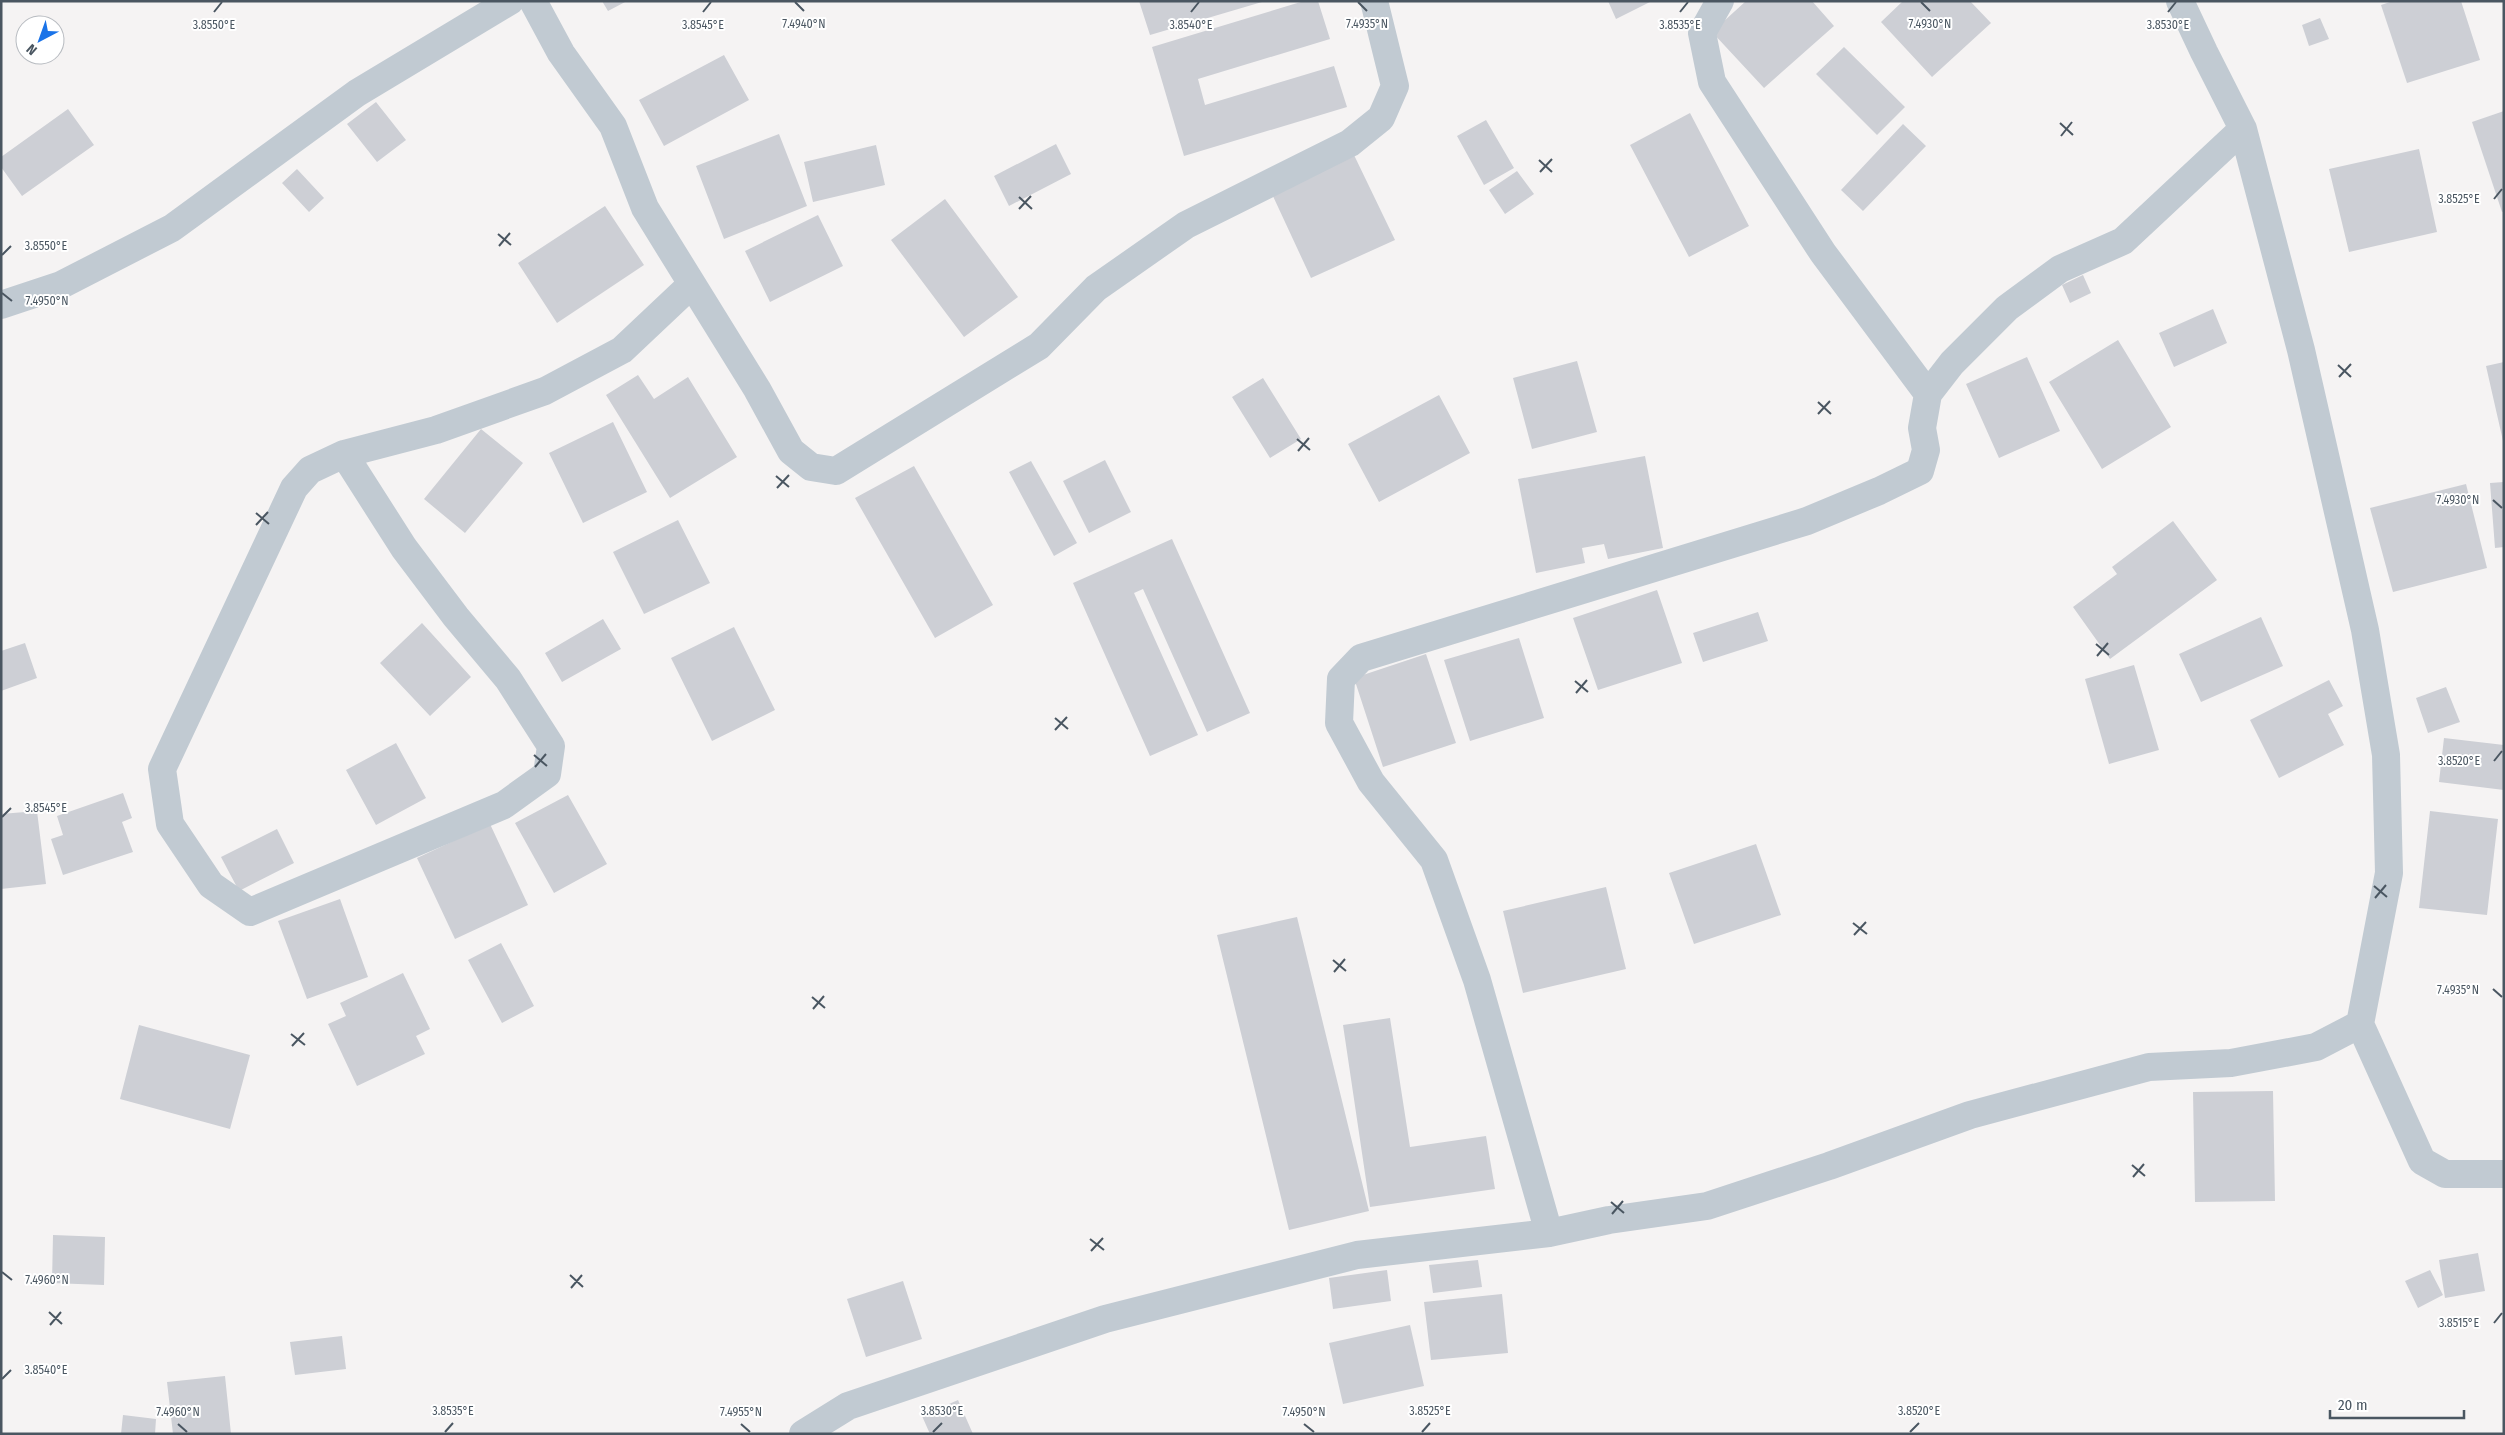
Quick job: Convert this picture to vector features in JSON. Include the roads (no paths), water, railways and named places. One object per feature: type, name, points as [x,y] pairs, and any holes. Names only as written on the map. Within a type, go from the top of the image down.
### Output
[{"type":"street","points":[[1,305],[61,285],[172,228],[357,93],[510,1]]},
{"type":"street","points":[[533,1],[561,53],[613,126],[645,208],[757,389],[791,451],[811,467],[836,471],[1039,346],[1096,288],[1186,225],[1350,143],[1381,118],[1395,86],[1374,1]]},
{"type":"street","points":[[1720,1],[1702,33],[1712,82],[1823,253],[1928,394]]},
{"type":"street","points":[[2180,1],[2243,129],[2302,350],[2365,630],[2386,755],[2389,873],[2360,1024],[2422,1161],[2445,1174],[2504,1174]]},
{"type":"street","points":[[1549,1233],[1477,980],[1434,860],[1371,782],[1339,723],[1340,679],[1361,658],[1807,521],[1920,471],[1926,450],[1922,428],[1928,394],[1952,363],[2007,308],[2060,269],[2123,241],[2243,129]]},
{"type":"street","points":[[344,454],[404,548],[456,617],[508,679],[552,746],[547,774],[504,805],[250,912],[211,885],[170,824],[162,769],[294,488],[310,470],[344,454],[436,430],[545,391],[622,350],[692,284]]},
{"type":"street","points":[[803,1434],[848,1406],[1105,1319],[1357,1255],[1549,1233],[1609,1220],[1706,1206],[1829,1166],[1970,1115],[2149,1067],[2231,1063],[2316,1047],[2360,1024]]}]
